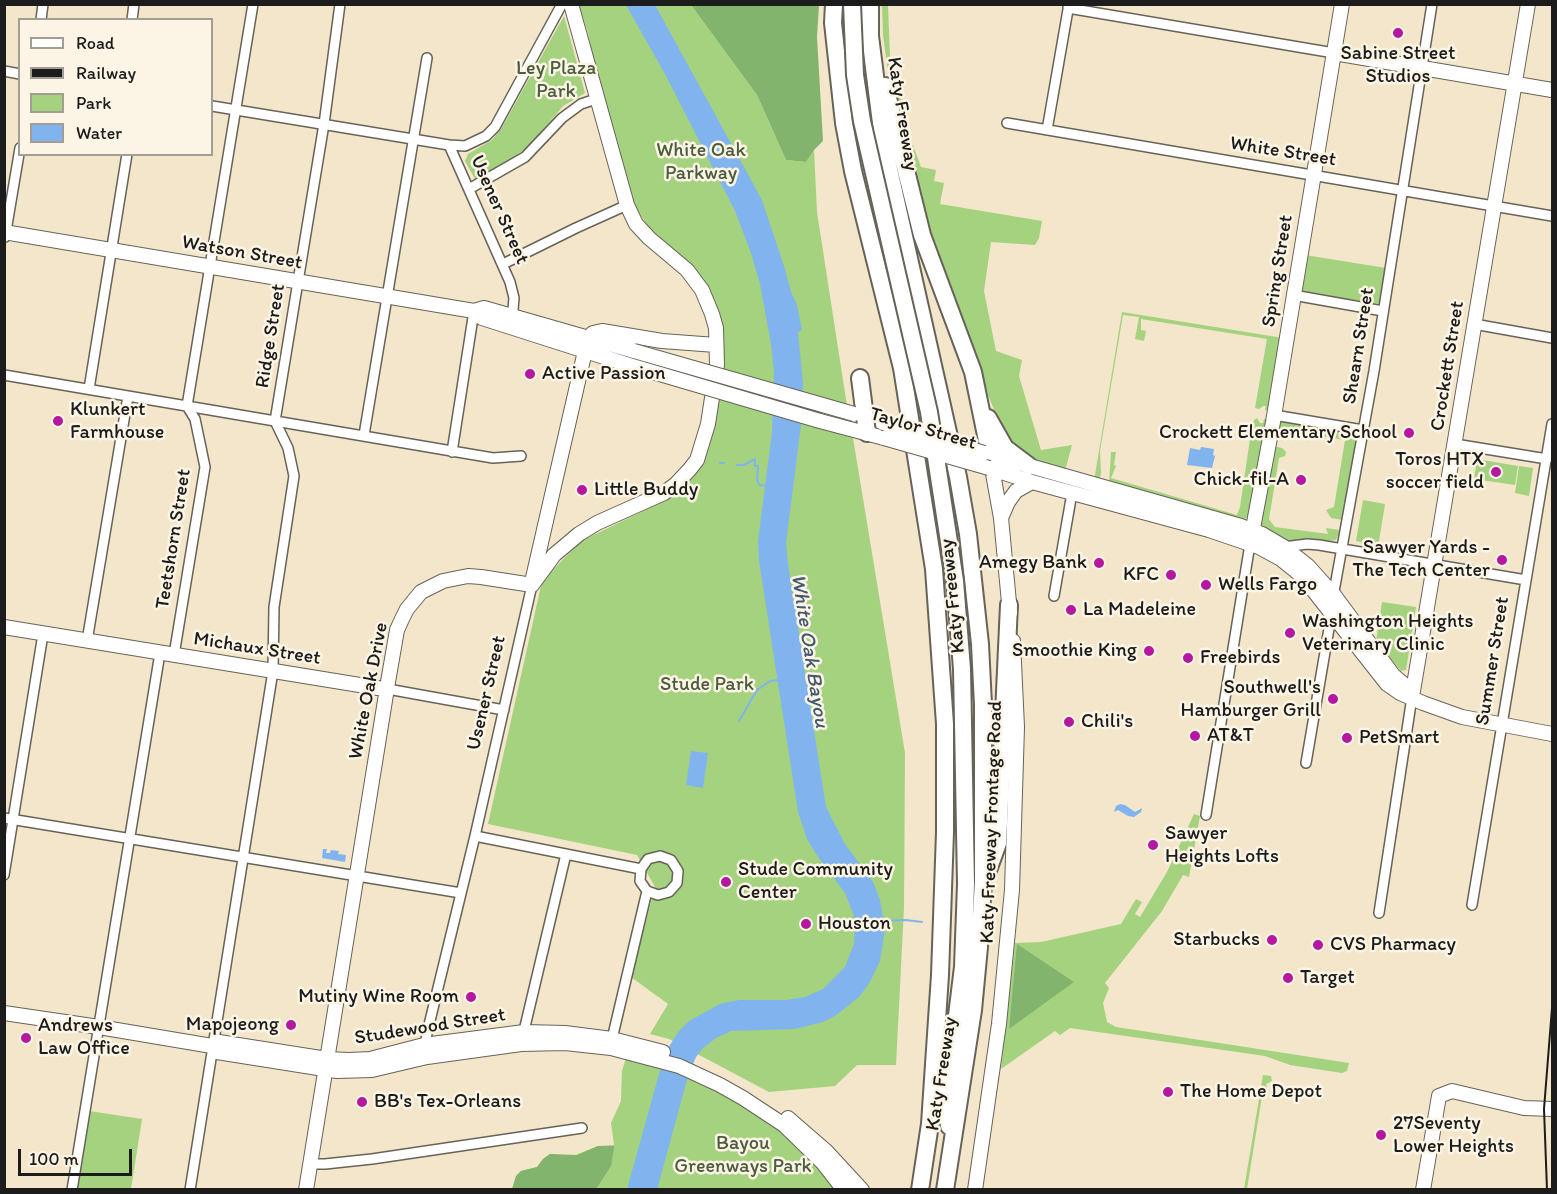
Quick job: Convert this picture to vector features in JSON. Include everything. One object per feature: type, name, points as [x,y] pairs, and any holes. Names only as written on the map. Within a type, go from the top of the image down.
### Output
[{"type":"highway","name":"Katy Freeway","points":[[834,4],[833,23],[844,123],[853,171],[902,368],[934,569],[945,724],[943,882],[940,975],[930,1124],[920,1190]]},
{"type":"highway","points":[[852,4],[855,75],[862,121],[929,412],[955,581],[962,669],[966,814],[973,884]]},
{"type":"highway","name":"Katy Freeway","points":[[870,4],[870,36],[884,147],[946,419],[968,534],[980,644],[983,705],[973,884],[946,1105],[951,1148],[945,1190]]},
{"type":"highway","points":[[872,51],[883,77],[922,235],[973,372],[982,408],[989,461]]},
{"type":"highway","points":[[860,378],[861,424]]},
{"type":"highway","points":[[982,408],[1005,447],[1031,474]]},
{"type":"highway","points":[[930,1124],[950,1020],[959,934],[973,884],[998,843],[1009,605]]},
{"type":"main road","points":[[532,585],[554,555],[579,534],[597,523],[664,493],[690,469],[697,460],[708,424],[717,365],[716,328],[702,291],[687,270],[636,224],[627,205],[571,4]]},
{"type":"main road","name":"Spring Street","points":[[1252,537],[1342,4]]},
{"type":"main road","name":"Crockett Street","points":[[1412,697],[1528,4]]},
{"type":"main road","points":[[1334,52],[1552,90]]},
{"type":"main road","name":"Watson Street","points":[[5,234],[474,311],[484,308],[512,321],[586,344],[593,333],[602,331],[662,341],[716,345]]},
{"type":"main road","name":"Taylor Street","points":[[586,344],[634,351],[861,424],[884,438],[989,461]]},
{"type":"main road","name":"Taylor Street","points":[[586,344],[629,365],[740,398],[861,424],[883,423],[1031,474],[1252,537]]},
{"type":"main road","name":"Usener Street","points":[[532,585],[586,344]]},
{"type":"main road","name":"Katy Freeway Frontage Road","points":[[975,1190],[1004,980],[1012,890],[1017,726],[1015,662],[1001,518],[989,461]]},
{"type":"main road","points":[[1001,518],[1008,502],[1031,474]]},
{"type":"main road","name":"Taylor Street","points":[[1031,474],[1072,493],[1156,509]]},
{"type":"main road","points":[[1252,537],[1284,548],[1308,566],[1334,596],[1393,675],[1407,687],[1412,697]]},
{"type":"main road","points":[[1252,537],[1302,576],[1387,684],[1400,693],[1423,704],[1455,714],[1552,734]]},
{"type":"main road","points":[[538,550],[554,555]]},
{"type":"main road","name":"White Oak Drive","points":[[306,1190],[356,876],[382,689],[398,630],[407,609],[421,592],[443,581],[468,576],[532,585]]},
{"type":"main road","name":"Michaux Street","points":[[4,627],[382,689]]},
{"type":"main road","name":"Studewood Street","points":[[4,1013],[99,1026],[212,1046],[219,1042],[326,1064],[348,1071],[372,1070],[426,1051],[523,1038],[565,1043],[617,1043],[746,1094]]},
{"type":"main road","points":[[1423,1190],[1439,1096],[1452,1091],[1524,1108],[1552,1109]]},
{"type":"main road","points":[[746,1094],[784,1125],[823,1163],[844,1190]]},
{"type":"main road","points":[[746,1094],[807,1134],[862,1190]]},
{"type":"main road","points":[[1503,1102],[1552,1103]]},
{"type":"street","points":[[187,406],[253,4]]},
{"type":"street","name":"Ridge Street","points":[[275,421],[324,124],[340,4]]},
{"type":"street","points":[[213,106],[465,146],[477,141],[495,128],[562,4]]},
{"type":"street","name":"Shearn Street","points":[[1306,763],[1383,311],[1432,4]]},
{"type":"street","points":[[1047,130],[1069,6],[1334,52]]},
{"type":"street","points":[[364,435],[427,58]]},
{"type":"street","points":[[469,189],[518,162],[540,143],[562,118],[581,104],[596,99]]},
{"type":"street","name":"White Street","points":[[1007,123],[1552,216]]},
{"type":"street","name":"Usener Street","points":[[449,145],[503,264],[514,298],[512,321]]},
{"type":"street","points":[[5,234],[19,156]]},
{"type":"street","points":[[89,389],[127,156]]},
{"type":"street","points":[[503,264],[627,205]]},
{"type":"street","points":[[1293,294],[1383,311]]},
{"type":"street","points":[[452,452],[474,311]]},
{"type":"street","points":[[1474,324],[1552,338]]},
{"type":"street","points":[[4,375],[364,435],[493,459],[522,456]]},
{"type":"street","points":[[87,641],[128,396]]},
{"type":"street","name":"Teetshorn Street","points":[[174,655],[205,467],[195,419],[187,406]]},
{"type":"street","points":[[1274,415],[1363,430]]},
{"type":"street","points":[[190,1190],[273,671],[274,607],[294,476],[288,448],[275,421]]},
{"type":"street","name":"Summer Street","points":[[1472,905],[1552,424]]},
{"type":"street","points":[[1455,444],[1547,459]]},
{"type":"street","points":[[1054,596],[1072,493]]},
{"type":"street","points":[[1206,815],[1252,537]]},
{"type":"street","points":[[1284,548],[1307,544],[1526,580]]},
{"type":"street","name":"Usener Street","points":[[426,1051],[532,585]]},
{"type":"street","points":[[4,875],[9,819],[44,634]]},
{"type":"street","points":[[72,1190],[160,652]]},
{"type":"street","name":"Michaux Street","points":[[382,689],[504,710]]},
{"type":"street","name":"Crockett Street","points":[[1379,913],[1412,697]]},
{"type":"street","points":[[9,819],[461,893]]},
{"type":"street","points":[[475,836],[641,869]]},
{"type":"street","points":[[523,1038],[566,854]]},
{"type":"street","points":[[660,856],[671,860],[678,871],[677,883],[669,892],[658,896],[647,891],[640,881],[641,869],[648,860],[660,856]]},
{"type":"street","points":[[617,1043],[647,891]]},
{"type":"street","points":[[310,1164],[372,1159],[582,1128]]},
{"type":"green space","name":"White Oak Parkway","points":[[579,5],[691,5],[757,95],[786,160],[806,162],[814,150],[817,212],[847,406],[721,370],[720,326],[651,232],[628,193],[596,78],[588,33]]},
{"type":"green space","points":[[691,5],[819,5],[817,37],[823,141],[806,162],[786,160],[757,95]]},
{"type":"green space","points":[[882,5],[888,5],[890,58],[900,99],[909,101],[907,129],[921,167],[936,170],[934,181],[944,183],[940,204],[1042,221],[1039,238],[1035,245],[991,242],[984,291],[996,351],[1022,360],[1019,376],[1041,450],[1072,445],[1065,471],[1021,455],[1008,443],[983,383],[929,242],[890,86],[883,35]]},
{"type":"green space","name":"Ley Plaza Park","points":[[564,16],[585,93],[563,106],[529,146],[504,164],[475,179],[465,161],[468,154],[492,140],[501,129]]},
{"type":"green space","points":[[1305,255],[1386,268],[1381,304],[1298,292]]},
{"type":"green space","points":[[1122,312],[1283,338],[1271,411],[1265,410],[1266,406],[1255,408],[1267,339],[1141,319],[1141,330],[1146,331],[1144,341],[1135,339],[1139,317],[1123,315],[1100,451],[1101,473],[1099,482],[1094,481]]},
{"type":"green space","name":"Stude Park","points":[[718,398],[853,438],[905,753],[904,908],[896,1065],[857,1065],[835,1086],[769,1092],[669,1039],[650,1034],[668,1004],[631,977],[655,887],[637,855],[488,824],[542,581],[581,541],[664,501],[698,468],[708,447]]},
{"type":"green space","points":[[1257,418],[1260,423],[1263,423],[1264,419],[1270,420],[1247,518],[1236,521],[1109,484],[1111,452],[1116,452],[1114,465],[1116,466],[1111,478],[1237,515],[1251,432],[1254,420]]},
{"type":"green space","points":[[1277,419],[1359,433],[1343,520],[1331,518],[1326,510],[1334,507],[1345,440],[1290,431],[1291,438],[1275,435]]},
{"type":"green space","points":[[1273,446],[1282,448],[1286,452],[1285,456],[1279,458],[1269,519],[1271,522],[1275,527],[1328,534],[1326,528],[1340,530],[1336,540],[1309,539],[1284,543],[1260,527]]},
{"type":"green space","name":"Toros HTX soccer field","points":[[1477,459],[1518,466],[1515,485],[1474,479]]},
{"type":"green space","points":[[1519,466],[1533,468],[1529,496],[1515,493]]},
{"type":"green space","points":[[1363,500],[1385,504],[1378,547],[1356,541]]},
{"type":"green space","points":[[1382,602],[1416,607],[1406,670],[1401,671],[1376,641]]},
{"type":"green space","points":[[1194,814],[1200,816],[1189,877],[1183,875],[1162,911],[1105,983],[1109,988],[1103,1003],[1107,1022],[1116,1027],[1349,1063],[1347,1071],[1342,1073],[1290,1065],[1265,1056],[1070,1028],[1060,1035],[1055,1031],[1001,1069],[1015,943],[1041,942],[1121,924],[1136,899],[1142,902],[1135,914],[1140,917],[1167,872]]},
{"type":"green space","points":[[1017,944],[1074,982],[1009,1029]]},
{"type":"green space","name":"Bayou Greenways Park","points":[[626,1058],[697,1077],[771,1120],[818,1167],[836,1190],[512,1190],[516,1176],[521,1171],[537,1167],[550,1154],[573,1156],[598,1146],[614,1145],[611,1123],[621,1101],[622,1071]]},
{"type":"green space","points":[[1263,1075],[1271,1076],[1272,1081],[1266,1084],[1267,1088],[1263,1090],[1247,1189],[1244,1189]]},
{"type":"green space","points":[[89,1111],[142,1119],[131,1189],[77,1190]]},
{"type":"green space","points":[[598,1146],[614,1146],[614,1148],[611,1166],[596,1189],[512,1189],[516,1176],[521,1171],[537,1167],[550,1154],[577,1155]]},
{"type":"water","points":[[626,5],[655,5],[762,200],[797,305],[802,330],[798,332],[803,383],[801,425],[786,543],[788,564],[826,807],[845,844],[873,882],[880,900],[885,930],[880,961],[870,982],[859,997],[835,1016],[823,1022],[795,1029],[731,1031],[716,1038],[702,1049],[688,1076],[657,1190],[627,1189],[659,1074],[668,1048],[679,1031],[689,1021],[720,1004],[739,1000],[786,1000],[805,997],[823,989],[845,967],[854,944],[855,928],[854,916],[845,893],[807,839],[798,812],[759,561],[758,541],[772,432],[774,372],[760,284],[735,211],[665,74]]},
{"type":"water","points":[[1201,447],[1214,449],[1212,468],[1187,465],[1190,448],[1200,450]]},
{"type":"water","points":[[691,751],[708,753],[703,788],[686,785]]},
{"type":"water","points":[[1120,804],[1135,812],[1142,808],[1141,812],[1134,817],[1118,810],[1114,812],[1116,806]]},
{"type":"water","points":[[323,849],[327,849],[326,853],[330,853],[331,850],[346,855],[345,862],[322,858]]},
{"type":"waterway","points":[[737,465],[744,465],[755,459],[755,466],[758,466],[759,485],[767,486]]},
{"type":"waterway","points":[[739,721],[757,690],[770,681],[778,680]]},
{"type":"waterway","points":[[883,921],[922,922]]},
{"type":"railway","points":[[1547,1190],[1544,1109],[1552,1008]]},
{"type":"place","name":"Sabine Street Studios","points":[[1398,33]]},
{"type":"place","name":"Active Passion","points":[[530,374]]},
{"type":"place","name":"Klunkert Farmhouse","points":[[58,421]]},
{"type":"place","name":"Crockett Elementary School","points":[[1409,433]]},
{"type":"place","name":"Toros HTX soccer field","points":[[1496,472]]},
{"type":"place","name":"Chick-fil-A","points":[[1301,480]]},
{"type":"place","name":"Little Buddy","points":[[582,490]]},
{"type":"place","name":"Sawyer Yards - The Tech Center","points":[[1502,560]]},
{"type":"place","name":"Amegy Bank","points":[[1099,563]]},
{"type":"place","name":"KFC","points":[[1171,575]]},
{"type":"place","name":"Wells Fargo","points":[[1206,585]]},
{"type":"place","name":"La Madeleine","points":[[1071,610]]},
{"type":"place","name":"Washington Heights Veterinary Clinic","points":[[1290,633]]},
{"type":"place","name":"Smoothie King","points":[[1149,651]]},
{"type":"place","name":"Freebirds","points":[[1188,658]]},
{"type":"place","name":"Southwell's Hamburger Grill","points":[[1333,699]]},
{"type":"place","name":"Chili's","points":[[1069,722]]},
{"type":"place","name":"AT&T","points":[[1195,736]]},
{"type":"place","name":"PetSmart","points":[[1347,738]]},
{"type":"place","name":"Sawyer Heights Lofts","points":[[1153,845]]},
{"type":"place","name":"Stude Community Center","points":[[726,882]]},
{"type":"place","name":"Houston","points":[[806,924]]},
{"type":"place","name":"Starbucks","points":[[1272,940]]},
{"type":"place","name":"CVS Pharmacy","points":[[1318,945]]},
{"type":"place","name":"Target","points":[[1288,978]]},
{"type":"place","name":"Mutiny Wine Room","points":[[471,997]]},
{"type":"place","name":"Mapojeong","points":[[291,1025]]},
{"type":"place","name":"Andrews Law Office","points":[[26,1038]]},
{"type":"place","name":"The Home Depot","points":[[1168,1092]]},
{"type":"place","name":"BB's Tex-Orleans","points":[[362,1102]]},
{"type":"place","name":"27Seventy Lower Heights","points":[[1381,1135]]},
{"type":"water label","name":"White Oak Bayou","points":[[809,651]]}]
